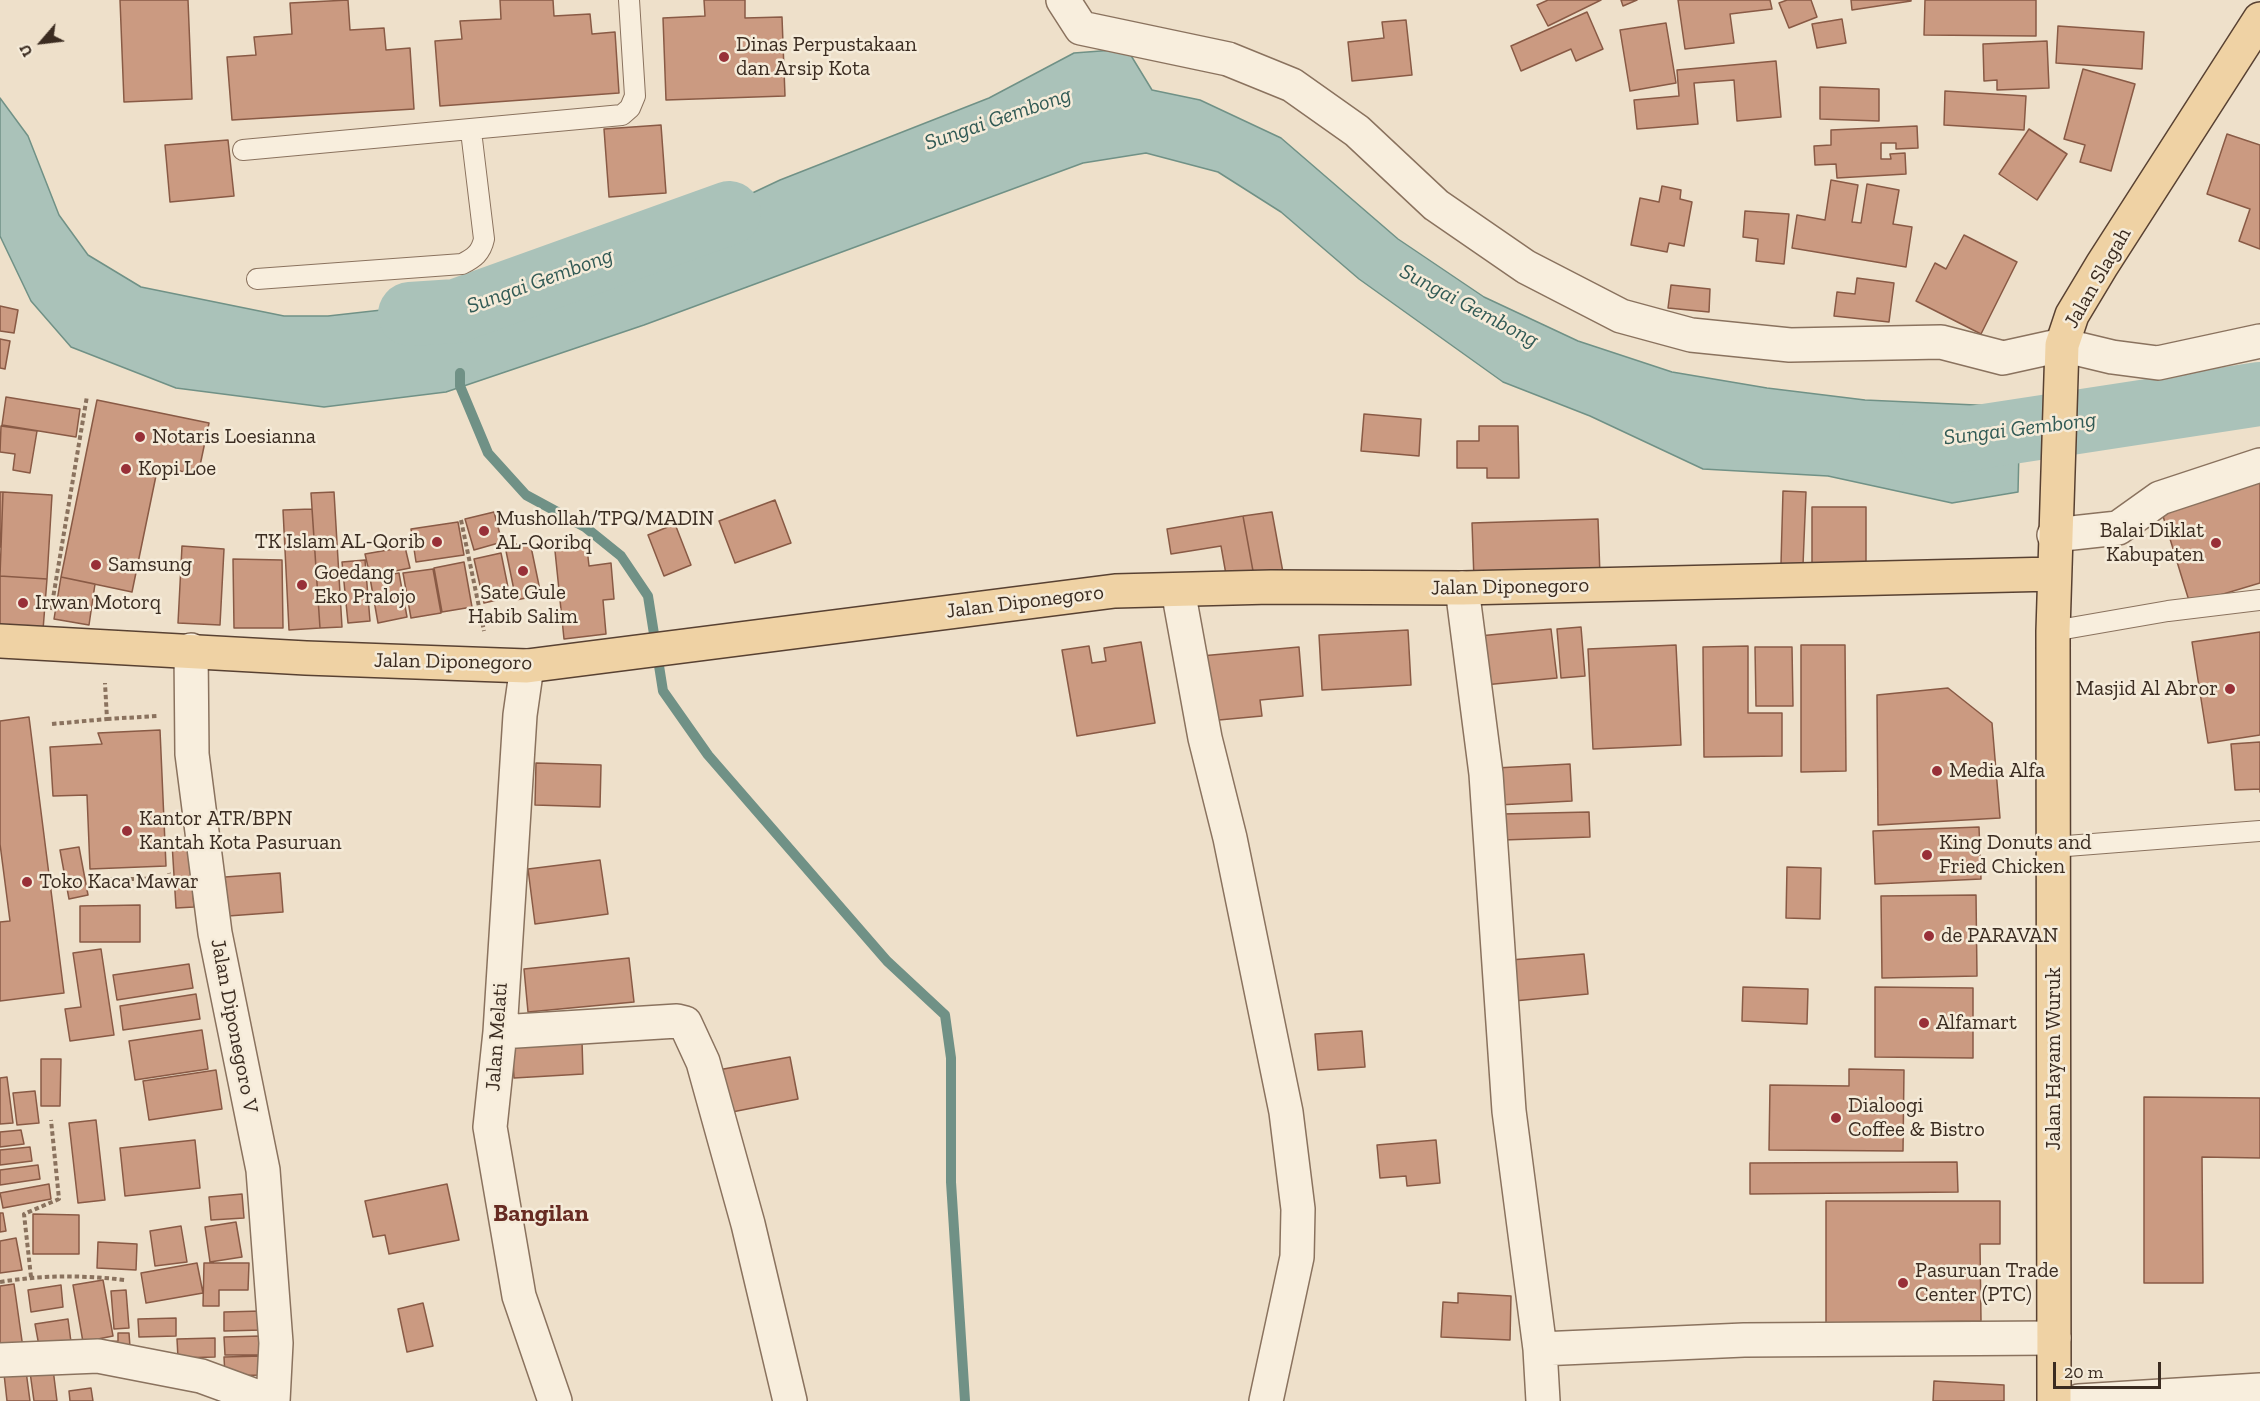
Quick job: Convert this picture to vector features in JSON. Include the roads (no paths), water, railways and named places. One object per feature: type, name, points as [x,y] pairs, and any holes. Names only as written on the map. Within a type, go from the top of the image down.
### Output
[{"type":"main road","name":"Jalan Slagah","points":[[2054,574],[2061,353],[2072,315],[2260,20]]},
{"type":"main road","name":"Jalan Diponegoro","points":[[0,641],[306,658],[527,666],[1051,597],[1115,591],[1271,587],[1462,588],[2054,574]]},
{"type":"main road","name":"Jalan Hayam Wuruk","points":[[2054,574],[2054,1401]]},
{"type":"street","points":[[1063,0],[1081,28],[1228,59],[1292,85],[1357,131],[1436,206],[1526,267],[1621,316],[1691,335],[1790,345],[1941,342],[2003,358],[2061,353],[2158,363],[2260,342]]},
{"type":"street","points":[[2055,526],[2118,528],[2160,498],[2260,465]]},
{"type":"street","points":[[1462,588],[1486,774],[1509,1111],[1540,1349],[1543,1401]]},
{"type":"street","points":[[1178,590],[1205,738],[1230,838],[1286,1112],[1298,1209],[1297,1257],[1266,1401]]},
{"type":"street","name":"Jalan Diponegoro V","points":[[191,650],[192,754],[213,921],[263,1170],[276,1343],[262,1398]]},
{"type":"street","name":"Jalan Melati","points":[[527,666],[518,739],[500,1032],[490,1127],[519,1296],[555,1401]]},
{"type":"street","points":[[500,1032],[677,1021],[685,1023],[703,1062],[744,1212],[790,1401]]},
{"type":"street","points":[[1540,1349],[1744,1340],[2054,1338]]},
{"type":"street","points":[[0,1360],[98,1356],[191,1374],[230,1384],[262,1398]]},
{"type":"street","points":[[2079,1401],[2260,1390]]},
{"type":"lane","points":[[243,150],[471,131],[622,115],[630,108],[635,96],[629,0]]},
{"type":"lane","points":[[257,279],[462,264],[473,258],[482,249],[484,239],[471,131]]},
{"type":"lane","points":[[2053,631],[2168,611],[2260,600]]},
{"type":"lane","points":[[2054,847],[2260,831]]},
{"type":"water","points":[[1127,49],[1152,90],[1200,100],[1281,138],[1398,239],[1484,297],[1578,341],[1672,372],[1767,388],[1865,400],[2020,407],[2018,492],[1952,503],[1828,476],[1703,469],[1590,416],[1503,382],[1359,279],[1281,212],[1218,172],[1146,153],[1083,163],[644,325],[446,392],[324,407],[176,388],[71,347],[31,301],[0,236],[0,98],[28,136],[59,215],[88,255],[141,287],[284,316],[328,316],[498,297],[623,254],[780,180],[989,98],[1074,53]]},
{"type":"waterway","name":"Sungai Gembong","points":[[410,314],[456,311],[729,213]]},
{"type":"waterway","points":[[460,373],[460,386],[488,453],[526,495],[585,527],[621,556],[648,596],[663,691],[708,755],[887,961],[945,1015],[951,1058],[951,1182],[965,1401]]},
{"type":"waterway","name":"Sungai Gembong","points":[[1931,439],[1946,442],[2260,394]]},
{"type":"place","name":"Dinas Perpustakaan dan Arsip Kota","points":[[724,57]]},
{"type":"place","name":"Notaris Loesianna","points":[[140,437]]},
{"type":"place","name":"Kopi Loe","points":[[126,469]]},
{"type":"place","name":"Mushollah/TPQ/MADIN AL-Qoribq","points":[[484,531]]},
{"type":"place","name":"TK Islam AL-Qorib","points":[[437,542]]},
{"type":"place","name":"Balai Diklat Kabupaten","points":[[2216,543]]},
{"type":"place","name":"Samsung","points":[[96,565]]},
{"type":"place","name":"Sate Gule Habib Salim","points":[[523,571]]},
{"type":"place","name":"Goedang Eko Pralojo","points":[[302,585]]},
{"type":"place","name":"Irwan Motorq","points":[[23,603]]},
{"type":"place","name":"Masjid Al Abror","points":[[2230,689]]},
{"type":"place","name":"Media Alfa","points":[[1937,771]]},
{"type":"place","name":"Kantor ATR/BPN Kantah Kota Pasuruan","points":[[127,831]]},
{"type":"place","name":"King Donuts and Fried Chicken","points":[[1927,855]]},
{"type":"place","name":"Toko Kaca Mawar","points":[[27,882]]},
{"type":"place","name":"de PARAVAN","points":[[1929,936]]},
{"type":"place","name":"Alfamart","points":[[1924,1023]]},
{"type":"place","name":"Dialoogi Coffee & Bistro","points":[[1836,1118]]},
{"type":"place","name":"Pasuruan Trade Center (PTC)","points":[[1903,1283]]},
{"type":"district","name":"Bangilan","points":[[541,1214]]}]
